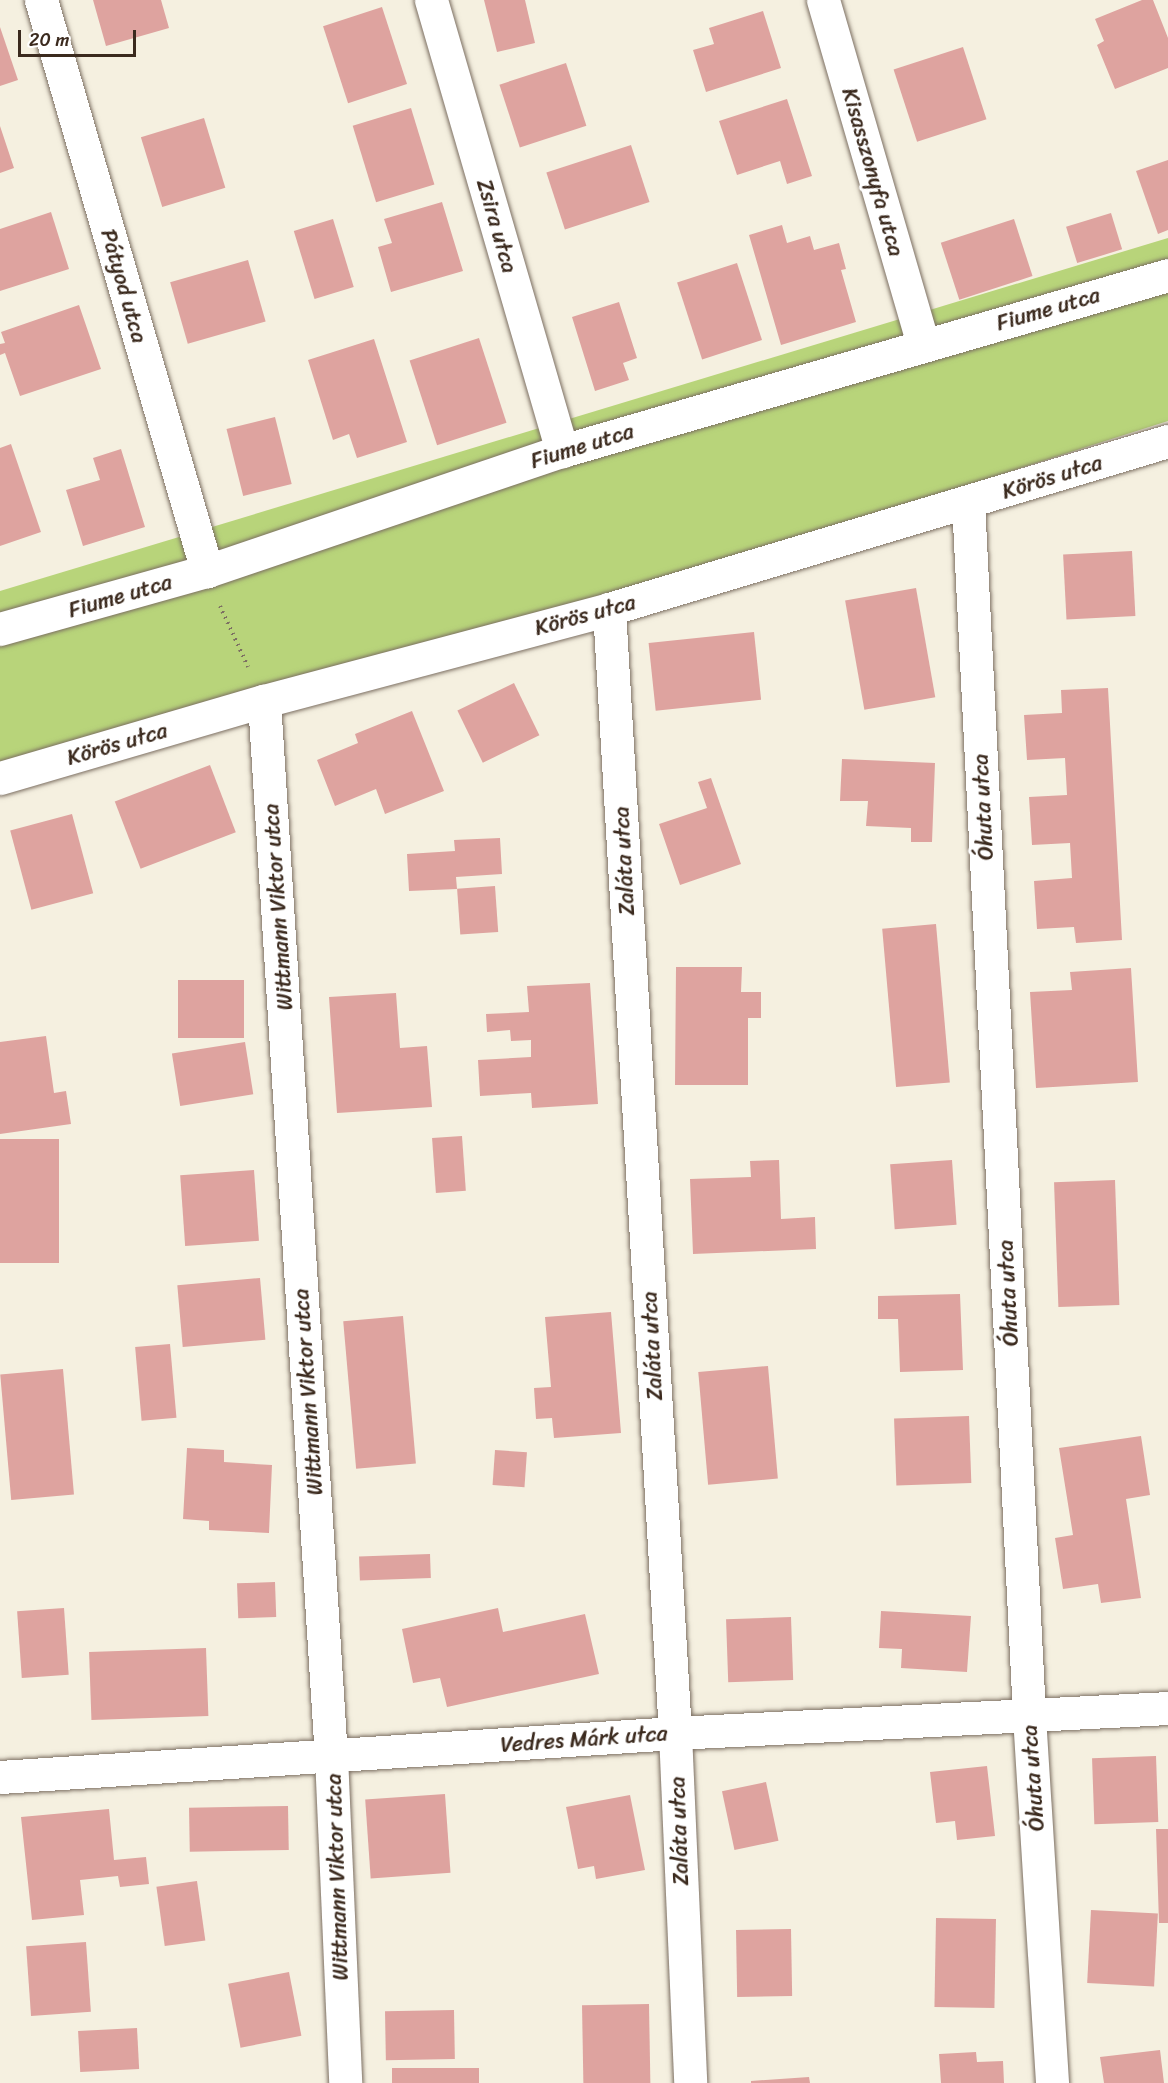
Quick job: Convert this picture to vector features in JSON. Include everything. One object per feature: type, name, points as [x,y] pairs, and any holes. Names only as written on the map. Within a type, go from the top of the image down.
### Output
[{"type":"street","name":"Pátyod utca","points":[[40,0],[207,572]]},
{"type":"street","name":"Zsira utca","points":[[431,0],[562,452]]},
{"type":"street","name":"Kisasszonyfa utca","points":[[823,0],[923,344]]},
{"type":"street","name":"Fiume utca","points":[[0,629],[207,572],[562,452],[923,344],[1168,275]]},
{"type":"street","name":"Körös utca","points":[[0,778],[264,701],[609,609],[1168,441]]},
{"type":"street","name":"Óhuta utca","points":[[968,502],[1029,1716],[1052,2083]]},
{"type":"street","name":"Zaláta utca","points":[[609,609],[675,1733],[690,2083]]},
{"type":"street","name":"Wittmann Viktor utca","points":[[264,701],[331,1756],[345,2083]]},
{"type":"street","name":"Vedres Márk utca","points":[[0,1778],[675,1733],[1168,1708]]},
{"type":"path","points":[[207,572],[230,633],[264,701]]},
{"type":"green space","points":[[1168,238],[1168,421],[0,794],[0,591]]},
{"type":"building","points":[[93,0],[161,0],[169,28],[106,46]]},
{"type":"building","points":[[484,0],[525,0],[535,43],[497,52]]},
{"type":"building","points":[[1142,0],[1153,0],[1168,38],[1168,68],[1115,89],[1097,45],[1104,41],[1095,19]]},
{"type":"building","points":[[382,7],[407,84],[348,103],[323,26]]},
{"type":"building","points":[[763,11],[781,68],[706,92],[693,50],[714,44],[709,28]]},
{"type":"building","points":[[0,27],[18,80],[0,86]]},
{"type":"building","points":[[963,47],[986,119],[917,142],[894,70]]},
{"type":"building","points":[[566,63],[586,126],[520,147],[499,85]]},
{"type":"building","points":[[787,99],[812,176],[787,184],[780,161],[737,175],[719,121]]},
{"type":"building","points":[[411,108],[434,185],[376,202],[353,126]]},
{"type":"building","points":[[204,118],[225,188],[162,207],[141,137]]},
{"type":"building","points":[[0,126],[14,168],[0,173]]},
{"type":"building","points":[[631,145],[650,202],[565,230],[546,173]]},
{"type":"building","points":[[1168,160],[1168,230],[1158,234],[1136,171]]},
{"type":"building","points":[[442,202],[463,271],[391,292],[378,247],[392,243],[384,219]]},
{"type":"building","points":[[51,212],[69,269],[0,291],[0,229]]},
{"type":"building","points":[[1111,213],[1122,249],[1077,263],[1066,227]]},
{"type":"building","points":[[333,219],[354,287],[315,299],[294,231]]},
{"type":"building","points":[[1014,219],[1033,276],[959,300],[941,243]]},
{"type":"building","points":[[782,225],[787,243],[810,236],[814,250],[839,243],[846,269],[841,270],[856,322],[781,345],[749,235]]},
{"type":"building","points":[[248,260],[266,322],[188,344],[170,282]]},
{"type":"building","points":[[737,263],[762,340],[702,360],[677,282]]},
{"type":"building","points":[[619,302],[637,358],[623,363],[629,380],[595,391],[572,317]]},
{"type":"building","points":[[79,305],[101,369],[20,396],[5,353],[0,355],[0,344],[5,343],[1,332]]},
{"type":"building","points":[[479,338],[507,423],[437,445],[410,361]]},
{"type":"building","points":[[374,339],[407,442],[357,458],[349,434],[333,440],[308,360]]},
{"type":"building","points":[[275,417],[292,484],[243,496],[226,429]]},
{"type":"building","points":[[11,444],[41,532],[0,546],[0,448]]},
{"type":"building","points":[[121,449],[145,527],[83,546],[66,490],[100,480],[93,458]]},
{"type":"building","points":[[1132,551],[1135,616],[1066,620],[1063,555]]},
{"type":"building","points":[[916,588],[935,697],[864,710],[845,601]]},
{"type":"building","points":[[754,632],[761,700],[656,711],[649,643]]},
{"type":"building","points":[[514,683],[539,735],[483,763],[457,711]]},
{"type":"building","points":[[1108,688],[1122,940],[1076,943],[1074,927],[1037,929],[1034,881],[1072,878],[1070,843],[1032,845],[1029,797],[1067,795],[1065,758],[1027,760],[1024,715],[1062,713],[1061,690]]},
{"type":"building","points":[[412,711],[444,791],[385,814],[376,789],[335,806],[317,760],[358,743],[355,734]]},
{"type":"building","points":[[842,759],[935,763],[932,842],[911,842],[911,828],[866,826],[868,801],[840,801]]},
{"type":"building","points":[[210,765],[236,832],[141,869],[115,802]]},
{"type":"building","points":[[711,778],[741,864],[680,885],[659,824],[707,808],[698,782]]},
{"type":"building","points":[[72,814],[93,893],[31,910],[10,831]]},
{"type":"building","points":[[500,838],[502,874],[456,877],[457,889],[409,891],[407,854],[455,851],[454,840]]},
{"type":"building","points":[[495,886],[498,932],[460,935],[457,889]]},
{"type":"building","points":[[936,924],[950,1082],[896,1087],[882,929]]},
{"type":"building","points":[[676,967],[742,967],[741,992],[761,992],[761,1018],[748,1018],[748,1085],[675,1085]]},
{"type":"building","points":[[1131,968],[1138,1082],[1036,1088],[1030,992],[1072,990],[1070,972]]},
{"type":"building","points":[[178,980],[244,980],[244,1038],[178,1038]]},
{"type":"building","points":[[590,983],[598,1104],[532,1108],[531,1093],[480,1096],[478,1060],[531,1057],[531,1040],[511,1041],[510,1030],[487,1032],[486,1014],[529,1012],[527,986]]},
{"type":"building","points":[[396,993],[400,1048],[427,1046],[432,1107],[337,1113],[329,997]]},
{"type":"building","points":[[46,1036],[54,1093],[66,1091],[71,1124],[0,1134],[0,1042]]},
{"type":"building","points":[[245,1042],[253,1094],[180,1106],[172,1054]]},
{"type":"building","points":[[462,1136],[466,1191],[436,1193],[432,1138]]},
{"type":"building","points":[[0,1139],[59,1139],[59,1263],[0,1263]]},
{"type":"building","points":[[779,1160],[781,1219],[815,1217],[816,1249],[693,1254],[690,1179],[751,1177],[750,1161]]},
{"type":"building","points":[[952,1160],[957,1225],[895,1229],[890,1164]]},
{"type":"building","points":[[254,1170],[259,1241],[185,1246],[180,1175]]},
{"type":"building","points":[[1115,1180],[1119,1305],[1058,1307],[1054,1182]]},
{"type":"building","points":[[260,1278],[265,1340],[183,1347],[177,1285]]},
{"type":"building","points":[[960,1294],[963,1370],[900,1372],[898,1319],[878,1319],[878,1296]]},
{"type":"building","points":[[611,1312],[621,1433],[554,1438],[552,1418],[536,1419],[534,1388],[551,1387],[545,1317]]},
{"type":"building","points":[[403,1316],[416,1463],[356,1469],[343,1321]]},
{"type":"building","points":[[170,1344],[176,1418],[142,1421],[135,1347]]},
{"type":"building","points":[[768,1366],[778,1479],[708,1485],[698,1372]]},
{"type":"building","points":[[63,1369],[74,1495],[11,1500],[0,1374]]},
{"type":"building","points":[[969,1416],[971,1483],[896,1486],[894,1419]]},
{"type":"building","points":[[1141,1436],[1150,1495],[1126,1499],[1141,1598],[1101,1603],[1098,1584],[1063,1589],[1055,1538],[1073,1535],[1059,1448]]},
{"type":"building","points":[[187,1448],[224,1450],[224,1462],[272,1465],[269,1533],[209,1530],[209,1521],[183,1519]]},
{"type":"building","points":[[495,1450],[527,1452],[524,1487],[493,1485]]},
{"type":"building","points":[[430,1554],[431,1578],[360,1580],[359,1556]]},
{"type":"building","points":[[275,1582],[276,1617],[238,1618],[237,1583]]},
{"type":"building","points":[[64,1608],[69,1675],[22,1678],[17,1611]]},
{"type":"building","points":[[498,1608],[503,1632],[585,1614],[599,1674],[447,1707],[440,1678],[413,1683],[402,1629]]},
{"type":"building","points":[[881,1611],[971,1616],[967,1672],[901,1668],[902,1649],[879,1648]]},
{"type":"building","points":[[791,1617],[793,1680],[728,1682],[726,1619]]},
{"type":"building","points":[[206,1648],[208,1716],[91,1720],[89,1652]]},
{"type":"building","points":[[1156,1756],[1158,1822],[1094,1824],[1092,1758]]},
{"type":"building","points":[[987,1766],[995,1836],[957,1840],[955,1821],[936,1823],[930,1772]]},
{"type":"building","points":[[766,1782],[778,1841],[734,1850],[722,1791]]},
{"type":"building","points":[[445,1794],[451,1873],[371,1878],[365,1800]]},
{"type":"building","points":[[630,1795],[645,1870],[596,1879],[594,1866],[578,1869],[566,1807]]},
{"type":"building","points":[[288,1806],[289,1850],[190,1852],[189,1808]]},
{"type":"building","points":[[109,1809],[114,1860],[146,1857],[149,1884],[120,1887],[118,1876],[80,1880],[84,1915],[32,1920],[21,1817]]},
{"type":"building","points":[[1156,1829],[1168,1829],[1168,1923],[1159,1923]]},
{"type":"building","points":[[197,1881],[205,1940],[165,1946],[156,1887]]},
{"type":"building","points":[[1091,1910],[1158,1914],[1154,1986],[1087,1983]]},
{"type":"building","points":[[936,1918],[996,1919],[994,2008],[934,2007]]},
{"type":"building","points":[[791,1929],[792,1996],[737,1997],[736,1930]]},
{"type":"building","points":[[86,1942],[91,2012],[31,2016],[26,1946]]},
{"type":"building","points":[[289,1972],[301,2036],[241,2048],[228,1984]]},
{"type":"building","points":[[649,2004],[650,2083],[583,2083],[582,2005]]},
{"type":"building","points":[[454,2010],[455,2059],[386,2060],[385,2011]]},
{"type":"building","points":[[137,2028],[139,2069],[80,2072],[78,2031]]},
{"type":"building","points":[[1160,2050],[1164,2083],[1104,2083],[1100,2057]]},
{"type":"building","points":[[976,2052],[977,2062],[1003,2061],[1004,2083],[941,2083],[939,2054]]},
{"type":"building","points":[[392,2068],[479,2068],[479,2083],[392,2083]]},
{"type":"building","points":[[809,2077],[810,2083],[751,2083],[751,2081]]}]
